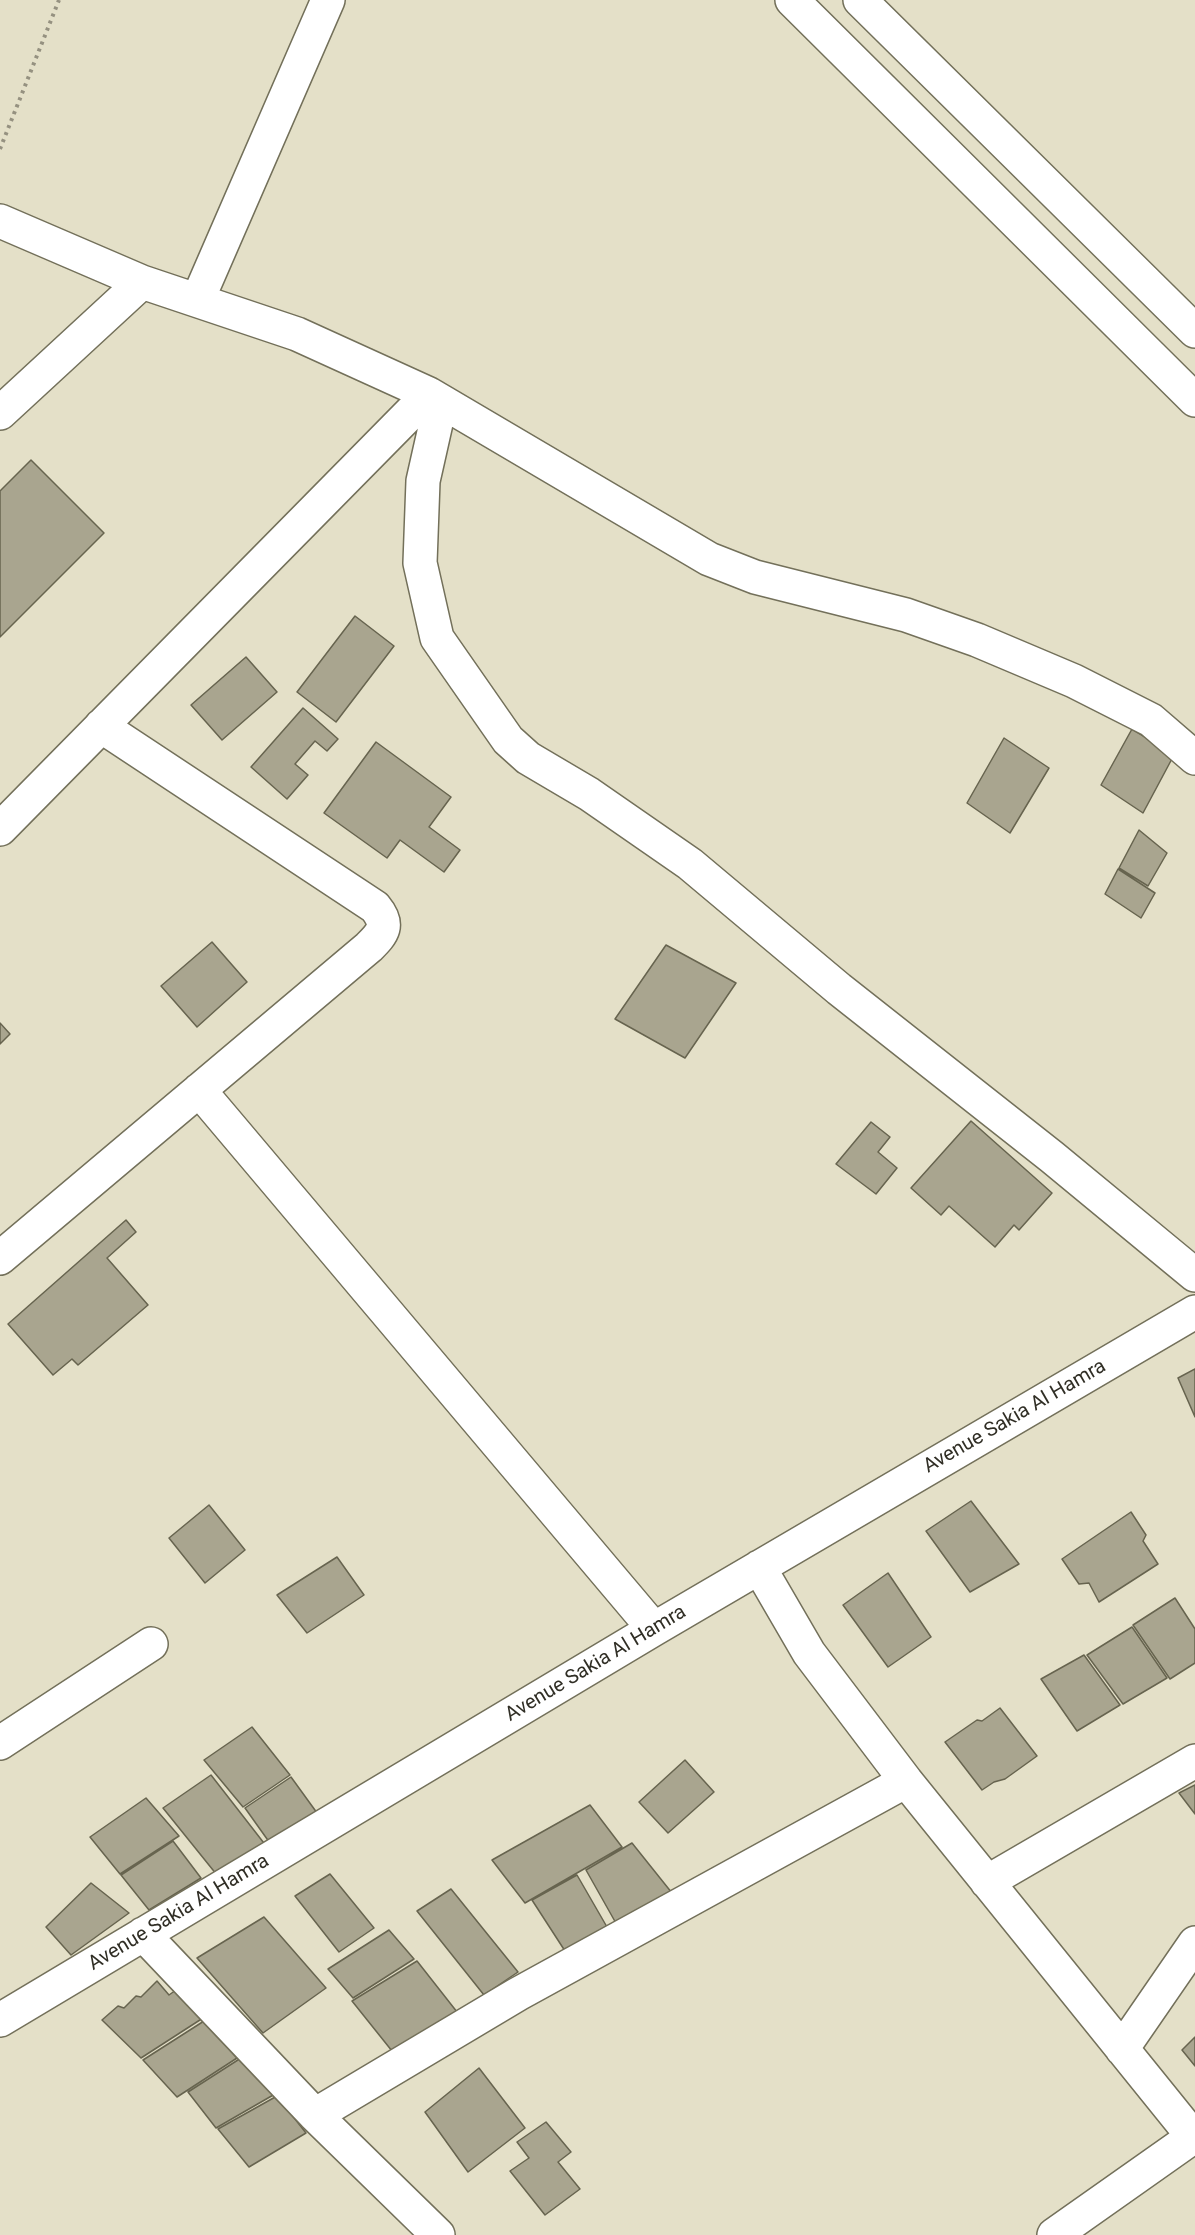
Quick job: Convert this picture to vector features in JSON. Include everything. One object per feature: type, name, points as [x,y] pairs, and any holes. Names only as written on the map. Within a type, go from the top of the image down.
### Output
[{"type":"street","points":[[198,299],[328,0]]},
{"type":"street","points":[[792,0],[1195,399]]},
{"type":"street","points":[[860,0],[1195,331]]},
{"type":"street","points":[[0,221],[142,282],[297,334],[435,397],[709,559],[755,577],[906,615],[977,640],[1074,681],[1151,720],[1195,758]]},
{"type":"street","points":[[0,413],[142,282]]},
{"type":"street","points":[[0,829],[101,726],[435,397]]},
{"type":"street","points":[[435,397],[423,480],[420,563],[437,638],[508,740],[528,758],[589,794],[690,864],[840,989],[1052,1157],[1195,1275]]},
{"type":"street","points":[[0,1258],[369,947],[379,937],[384,926],[382,916],[375,908],[101,726]]},
{"type":"street","points":[[198,1090],[654,1629]]},
{"type":"street","name":"Avenue Sakia Al Hamra","points":[[0,2020],[654,1629],[1195,1312]]},
{"type":"street","points":[[759,1567],[809,1653],[906,1781],[1194,2138],[1054,2235]]},
{"type":"street","points":[[0,1743],[152,1644]]},
{"type":"street","points":[[987,1882],[1195,1761]]},
{"type":"street","points":[[315,2115],[518,1994],[906,1781]]},
{"type":"street","points":[[143,1934],[315,2115],[438,2235]]},
{"type":"street","points":[[1122,2049],[1195,1942]]},
{"type":"path","points":[[0,149],[59,0]]},
{"type":"building","points":[[31,460],[104,533],[0,637],[0,491]]},
{"type":"building","points":[[355,616],[394,646],[336,722],[297,692]]},
{"type":"building","points":[[246,657],[277,692],[222,740],[191,705]]},
{"type":"building","points":[[303,708],[338,739],[327,751],[315,741],[295,764],[308,775],[287,799],[251,767]]},
{"type":"building","points":[[1132,729],[1174,755],[1143,813],[1101,785]]},
{"type":"building","points":[[1004,738],[1049,768],[1010,833],[967,803]]},
{"type":"building","points":[[376,742],[451,797],[429,827],[460,850],[444,872],[400,840],[387,858],[324,813]]},
{"type":"building","points":[[1139,830],[1167,853],[1148,886],[1119,868]]},
{"type":"building","points":[[1118,869],[1155,893],[1141,918],[1105,894]]},
{"type":"building","points":[[212,942],[247,982],[197,1027],[161,986]]},
{"type":"building","points":[[666,945],[736,983],[685,1058],[615,1019]]},
{"type":"building","points":[[0,1023],[10,1034],[0,1044]]},
{"type":"building","points":[[971,1121],[1052,1193],[1019,1230],[1014,1225],[995,1247],[949,1206],[941,1215],[911,1188]]},
{"type":"building","points":[[871,1122],[890,1137],[878,1152],[897,1168],[876,1194],[836,1164]]},
{"type":"building","points":[[126,1220],[136,1232],[107,1258],[148,1305],[78,1365],[72,1359],[53,1375],[8,1324]]},
{"type":"building","points":[[1195,1369],[1195,1417],[1178,1378]]},
{"type":"building","points":[[971,1501],[1019,1564],[970,1592],[926,1531]]},
{"type":"building","points":[[209,1505],[245,1550],[205,1583],[169,1538]]},
{"type":"building","points":[[1131,1512],[1146,1535],[1143,1541],[1158,1564],[1099,1602],[1089,1583],[1079,1584],[1062,1559]]},
{"type":"building","points":[[337,1557],[364,1595],[307,1633],[277,1595]]},
{"type":"building","points":[[888,1573],[931,1637],[888,1667],[843,1605]]},
{"type":"building","points":[[1175,1598],[1195,1629],[1195,1663],[1170,1679],[1133,1625]]},
{"type":"building","points":[[1132,1627],[1167,1678],[1123,1704],[1087,1655]]},
{"type":"building","points":[[1084,1655],[1120,1705],[1077,1731],[1041,1679]]},
{"type":"building","points":[[1000,1708],[1037,1756],[1005,1779],[994,1782],[982,1790],[945,1742],[977,1720],[982,1721]]},
{"type":"building","points":[[252,1727],[290,1775],[243,1807],[204,1760]]},
{"type":"building","points":[[685,1760],[714,1792],[668,1833],[639,1802]]},
{"type":"building","points":[[211,1775],[267,1847],[221,1880],[163,1808]]},
{"type":"building","points":[[291,1777],[320,1817],[272,1846],[245,1808]]},
{"type":"building","points":[[1195,1785],[1195,1814],[1179,1793]]},
{"type":"building","points":[[146,1798],[179,1836],[120,1874],[90,1837]]},
{"type":"building","points":[[590,1805],[622,1847],[525,1903],[492,1860]]},
{"type":"building","points":[[173,1841],[201,1878],[149,1910],[121,1875]]},
{"type":"building","points":[[632,1843],[672,1893],[617,1925],[586,1870]]},
{"type":"building","points":[[330,1874],[374,1928],[339,1952],[295,1896]]},
{"type":"building","points":[[577,1875],[607,1927],[565,1951],[532,1900]]},
{"type":"building","points":[[91,1883],[129,1913],[71,1955],[46,1927]]},
{"type":"building","points":[[451,1889],[518,1972],[484,1995],[417,1911]]},
{"type":"building","points":[[264,1917],[326,1988],[263,2033],[197,1958]]},
{"type":"building","points":[[389,1930],[414,1959],[353,1998],[328,1969]]},
{"type":"building","points":[[417,1961],[461,2017],[396,2056],[352,2001]]},
{"type":"building","points":[[157,1981],[169,1995],[176,1990],[203,2018],[141,2058],[102,2020],[118,2006],[124,2008],[136,1996],[141,1997]]},
{"type":"building","points":[[204,2021],[237,2058],[177,2097],[143,2060]]},
{"type":"building","points":[[1195,2037],[1195,2066],[1182,2050]]},
{"type":"building","points":[[241,2058],[275,2094],[216,2128],[188,2092]]},
{"type":"building","points":[[479,2068],[525,2128],[468,2172],[425,2112]]},
{"type":"building","points":[[277,2096],[306,2133],[249,2167],[218,2129]]},
{"type":"building","points":[[546,2122],[571,2152],[558,2162],[580,2189],[545,2215],[510,2171],[529,2158],[517,2142]]}]
